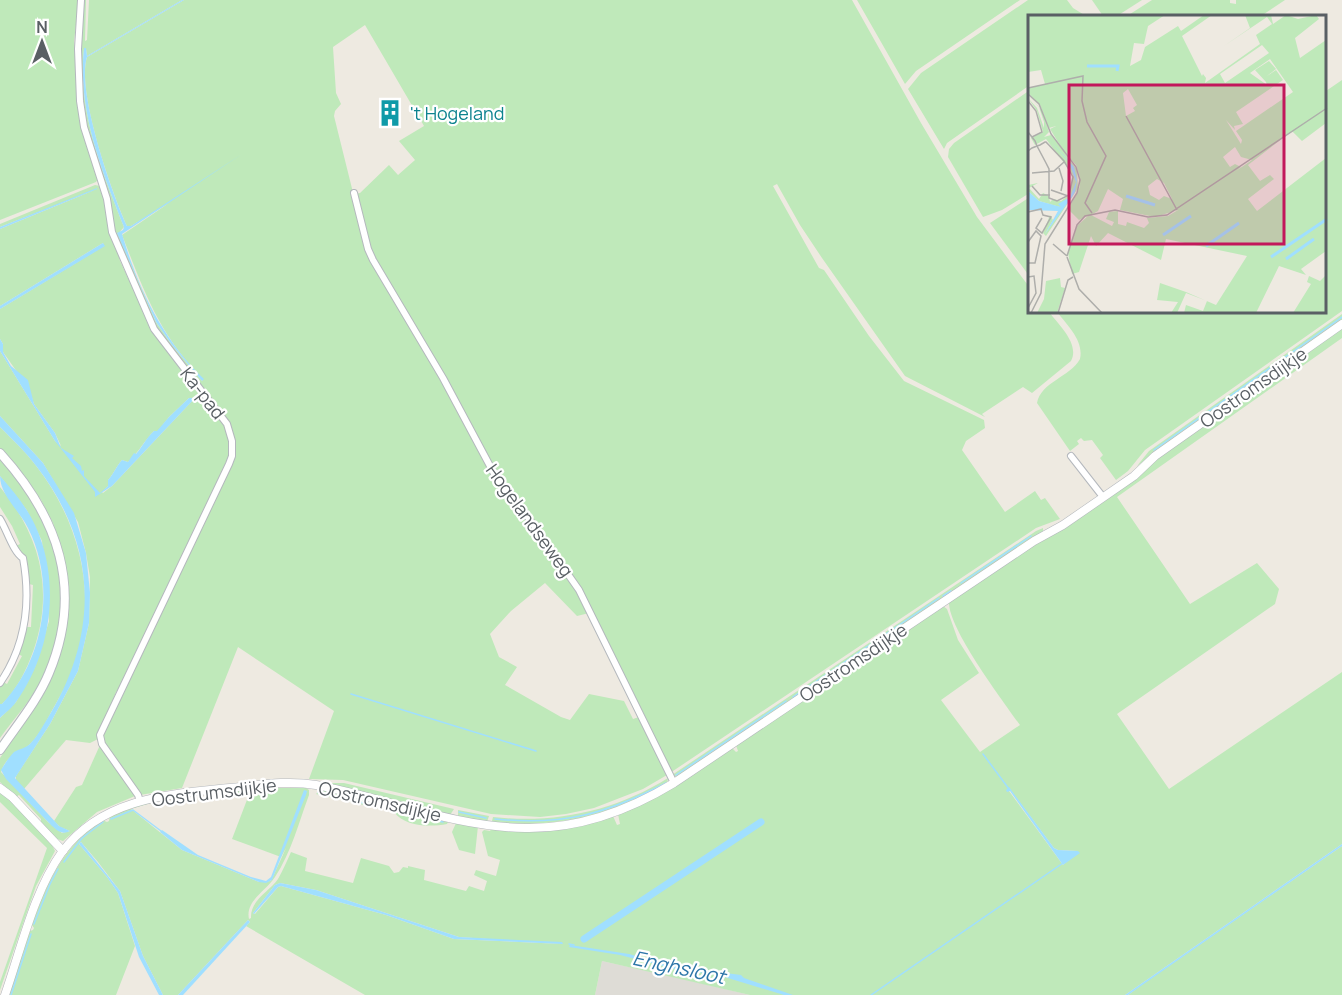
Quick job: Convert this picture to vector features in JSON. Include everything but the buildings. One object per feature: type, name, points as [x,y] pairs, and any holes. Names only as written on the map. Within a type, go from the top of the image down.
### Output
[{"type":"main road","points":[[0,453],[18,472],[43,509],[51,527],[61,558],[65,607],[59,642],[49,674],[0,750]]},
{"type":"street","name":"Ka-pad","points":[[81,0],[78,58],[80,101],[84,126],[107,199],[112,232],[154,329],[224,419],[232,441],[232,456],[229,464],[100,735],[102,744],[140,801]]},
{"type":"street","name":"Hogelandseweg","points":[[354,193],[368,249],[438,369],[498,481],[518,503],[579,590],[674,783]]},
{"type":"street","name":"Oostromsdijkje","points":[[308,784],[474,823],[524,828],[564,826],[614,814],[653,796],[674,783],[1103,497],[1134,476],[1155,456],[1342,324]]},
{"type":"street","points":[[1071,456],[1103,497]]},
{"type":"street","points":[[0,519],[16,555],[22,558],[27,595],[26,618],[19,645],[0,683]]},
{"type":"street","name":"Oostrumsdijkje","points":[[5,995],[49,873],[63,851],[83,830],[121,807],[140,801],[176,794],[233,788],[285,783],[308,784]]},
{"type":"street","points":[[0,789],[12,797],[63,851]]},
{"type":"shaded area","points":[[602,961],[696,982],[750,995],[595,995]]},
{"type":"green space","points":[[0,0],[79,0],[74,41],[78,101],[98,179],[96,182],[0,220]]},
{"type":"green space","points":[[83,0],[86,0],[85,41],[87,40],[89,0],[182,0],[87,56],[84,48],[84,94],[93,140],[124,227],[118,234],[156,322],[202,381],[203,379],[175,346],[154,312],[122,235],[169,203],[131,226],[127,226],[97,142],[86,93],[85,73],[87,57],[184,0],[852,0],[977,217],[1028,285],[1028,314],[1051,314],[1071,341],[1073,355],[1071,361],[1032,393],[1023,387],[982,414],[985,417],[905,376],[800,225],[777,184],[773,186],[819,268],[824,270],[869,336],[904,381],[984,420],[985,428],[966,441],[962,450],[1005,512],[1035,491],[1041,500],[1045,498],[1060,519],[1036,528],[670,773],[580,589],[529,514],[499,480],[433,358],[370,249],[355,194],[360,193],[389,165],[398,175],[415,160],[399,141],[424,126],[365,25],[333,47],[336,93],[341,104],[334,116],[367,249],[431,360],[497,482],[517,504],[567,574],[589,613],[577,616],[545,583],[511,611],[490,634],[499,657],[517,667],[505,685],[570,720],[589,694],[624,701],[633,719],[639,717],[667,775],[643,789],[594,808],[540,817],[491,814],[343,780],[309,779],[334,711],[238,647],[182,788],[140,795],[104,743],[102,735],[231,464],[234,441],[228,423],[152,322],[113,231],[109,198],[89,138],[81,101],[79,64]]},
{"type":"green space","points":[[857,0],[1020,0],[916,71],[905,84]]},
{"type":"green space","points":[[1028,0],[1067,0],[1073,8],[1084,15],[1028,15],[1028,86],[947,143],[944,149],[908,89],[921,73]]},
{"type":"green space","points":[[1092,0],[1142,0],[1119,15],[1102,15]]},
{"type":"green space","points":[[1152,0],[1230,0],[1230,3],[1236,4],[1236,0],[1285,0],[1262,15],[1129,15]]},
{"type":"green space","points":[[1342,80],[1342,311],[1145,450],[1128,471],[1116,480],[1100,458],[1103,455],[1092,440],[1084,441],[1081,438],[1077,441],[1079,444],[1070,451],[1037,403],[1044,390],[1070,371],[1080,359],[1080,346],[1059,314],[1327,314],[1327,90]]},
{"type":"green space","points":[[1028,91],[1028,194],[1002,210],[983,217],[948,157],[949,149],[954,143]]},
{"type":"green space","points":[[95,185],[103,189],[120,261],[148,321],[222,420],[229,435],[230,455],[116,692],[98,739],[90,743],[66,740],[24,789],[16,781],[16,776],[50,724],[78,671],[89,623],[90,577],[78,522],[43,463],[0,416],[0,351],[55,441],[61,446],[55,433],[34,404],[29,389],[3,352],[0,339],[0,309],[104,246],[103,243],[0,306],[0,229],[97,189],[0,227],[0,224]],"holes":[[[189,398],[194,399],[112,486],[103,493],[109,485],[108,480],[122,460],[128,462],[154,431],[157,432]]]},
{"type":"green space","points":[[1028,198],[1028,274],[990,223]]},
{"type":"green space","points":[[1342,314],[1342,320],[1137,466],[1149,451]]},
{"type":"green space","points":[[1342,327],[1342,338],[1117,497],[1190,604],[1257,563],[1279,589],[1275,604],[1117,714],[1169,789],[1342,672],[1342,844],[1125,995],[750,995],[602,961],[595,995],[365,995],[246,926],[250,922],[248,920],[178,995],[163,995],[143,956],[120,891],[81,842],[79,844],[118,893],[135,946],[116,995],[8,995],[50,880],[67,853],[77,841],[102,820],[107,822],[110,815],[150,801],[151,803],[131,809],[182,850],[259,882],[271,881],[286,848],[281,857],[232,839],[250,792],[223,795],[226,791],[253,788],[255,792],[258,788],[306,788],[309,790],[286,858],[275,877],[253,901],[249,919],[257,901],[278,879],[291,852],[307,858],[305,871],[353,883],[361,858],[389,866],[394,873],[408,866],[425,870],[424,880],[466,891],[469,886],[484,891],[487,881],[474,875],[476,870],[496,876],[500,860],[488,856],[482,832],[484,830],[490,831],[492,828],[554,830],[580,826],[613,816],[617,825],[620,824],[618,814],[663,792],[732,748],[738,751],[736,745],[943,606],[947,609],[958,640],[979,673],[941,700],[980,752],[1020,725],[966,645],[951,613],[949,601],[1156,460]],"holes":[[[1009,788],[1054,848],[1078,851],[1063,865]],[[280,883],[316,890],[459,937],[563,944],[454,939],[386,915],[281,886],[255,914],[253,913],[275,885]]]},
{"type":"green space","points":[[0,427],[24,451],[52,489],[74,536],[85,587],[85,613],[81,639],[69,679],[37,736],[29,745],[9,758],[1,772],[48,822],[62,833],[70,831],[60,827],[54,821],[76,787],[82,785],[100,745],[135,793],[135,796],[97,812],[63,841],[57,839],[41,823],[41,819],[19,795],[16,797],[0,782],[0,758],[38,701],[62,643],[63,555],[53,523],[41,500],[25,477],[0,449]]},
{"type":"green space","points":[[0,459],[24,487],[48,531],[55,554],[60,602],[53,650],[44,674],[30,699],[0,738],[0,718],[16,702],[35,667],[49,621],[42,541],[26,509],[0,476]]},
{"type":"green space","points":[[0,487],[14,505],[34,544],[43,584],[40,627],[34,649],[21,679],[2,704],[0,704],[0,686],[3,682],[7,684],[22,656],[18,654],[26,627],[31,627],[33,585],[29,584],[16,546],[20,544],[0,507]]},
{"type":"green space","points":[[1043,528],[1043,533],[678,777],[672,775],[1036,531]]},
{"type":"green space","points":[[668,778],[667,784],[623,805],[583,817],[542,823],[493,823],[492,821],[493,817],[516,819],[562,816],[606,807]]},
{"type":"green space","points":[[315,783],[344,783],[454,809],[450,815]]},
{"type":"green space","points":[[321,790],[444,819],[448,822],[433,826],[418,825],[405,821],[394,812],[316,794]]},
{"type":"green space","points":[[0,793],[10,799],[55,851],[36,886],[0,990],[0,982],[47,848],[0,802]]},
{"type":"green space","points":[[458,810],[489,816],[487,822],[458,816]]},
{"type":"green space","points":[[456,823],[478,826],[475,854],[459,850],[452,832]]},
{"type":"green space","points":[[1342,846],[1342,995],[1128,995],[1143,984]]},
{"type":"water","points":[[184,0],[87,57],[86,93],[97,142],[127,226],[131,226],[242,154],[122,234],[136,274],[154,312],[176,347],[204,379],[202,381],[156,322],[117,233],[124,227],[93,140],[84,94],[84,48],[86,48],[87,56]]},
{"type":"water","points":[[97,189],[0,229],[0,227]]},
{"type":"water","points":[[103,243],[105,246],[0,309],[0,306]]},
{"type":"water","points":[[0,339],[3,352],[11,366],[28,380],[34,404],[55,433],[61,448],[74,456],[72,458],[81,466],[82,471],[84,470],[84,476],[100,493],[108,486],[108,480],[122,460],[128,462],[154,431],[157,431],[189,398],[195,398],[112,486],[95,497],[95,492],[55,441],[0,351]]},
{"type":"water","points":[[0,416],[43,463],[74,513],[86,553],[90,593],[89,623],[78,671],[50,724],[15,778],[59,826],[70,831],[65,833],[52,826],[6,779],[1,770],[14,752],[32,742],[46,721],[63,689],[76,657],[83,625],[85,593],[81,560],[72,529],[57,497],[33,462],[0,427]]},
{"type":"water","points":[[0,476],[24,505],[35,525],[48,569],[50,592],[45,639],[38,661],[16,702],[0,718],[0,704],[17,686],[37,643],[42,620],[43,596],[42,572],[37,550],[28,528],[3,490]]},
{"type":"water","points":[[1009,787],[1054,848],[1080,853],[1063,865],[1010,791],[1007,792]]},
{"type":"water","points":[[304,790],[307,791],[306,795],[272,880],[266,883],[182,850],[160,832],[162,830],[198,855],[266,881],[271,877]]},
{"type":"water","points":[[81,842],[120,891],[143,956],[163,995],[159,995],[139,957],[118,893],[79,844]]},
{"type":"water","points":[[1342,844],[1128,995],[1125,995]]},
{"type":"water","points":[[280,883],[316,890],[459,937],[562,942],[563,944],[454,939],[386,915],[281,886],[254,914],[275,885]]},
{"type":"water","points":[[248,920],[250,922],[183,995],[178,995]]},
{"type":"water","points":[[570,945],[629,954],[671,966],[741,975],[793,995],[784,995],[718,975],[675,969],[620,955],[569,947]]},
{"type":"waterway","points":[[1154,450],[1342,317]]},
{"type":"waterway","points":[[961,583],[1031,536]]},
{"type":"waterway","points":[[943,596],[951,591]]},
{"type":"waterway","points":[[793,697],[939,598]]},
{"type":"waterway","points":[[351,694],[536,751]]},
{"type":"waterway","points":[[676,775],[786,701]]},
{"type":"waterway","points":[[983,754],[1009,789]]},
{"type":"waterway","points":[[495,819],[542,821],[584,815],[624,803],[666,783]]},
{"type":"waterway","points":[[318,792],[443,822]]},
{"type":"waterway","points":[[111,819],[133,810],[161,831]]},
{"type":"waterway","points":[[459,812],[486,818]]},
{"type":"waterway","points":[[64,862],[82,838],[103,822]]},
{"type":"waterway","points":[[584,939],[761,822]]},
{"type":"waterway","points":[[871,995],[1063,863]]},
{"type":"waterway","points":[[34,924],[58,869]]},
{"type":"waterway","points":[[11,995],[31,934]]},
{"type":"waterway","name":"Enghsloot","points":[[569,944],[574,945]]},
{"type":"waterway","name":"Enghsloot","points":[[664,964],[677,966]]},
{"type":"place","name":"'t Hogeland","points":[[390,113]]}]
